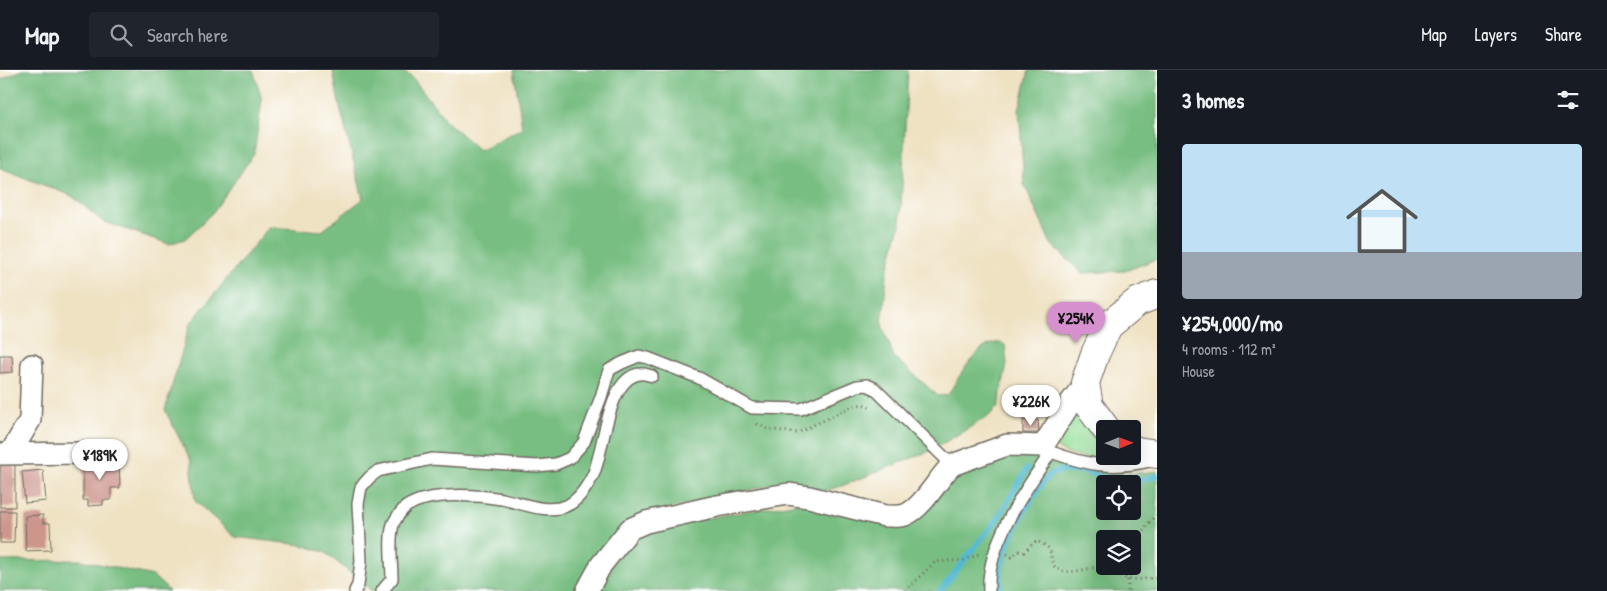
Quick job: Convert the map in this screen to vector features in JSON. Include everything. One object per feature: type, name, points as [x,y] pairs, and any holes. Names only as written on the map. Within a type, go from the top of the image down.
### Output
[{"type":"street","points":[[587,591],[601,565],[630,529],[637,525],[718,506],[788,494],[809,497],[885,516],[905,515],[915,508],[952,465],[1007,445],[1047,449],[1071,402],[1085,384],[1095,354],[1108,326],[1137,302],[1157,294]]},
{"type":"street","points":[[5,454],[30,420],[32,365]]},
{"type":"street","points":[[1085,384],[1089,406],[1099,420]]},
{"type":"street","points":[[1141,452],[1157,454]]},
{"type":"street","points":[[5,454],[90,453]]},
{"type":"lane","points":[[355,591],[358,585],[361,561],[358,504],[361,487],[370,476],[378,471],[432,460],[537,466],[556,464],[570,458],[584,442],[602,397],[609,370],[639,356],[699,378],[752,408],[801,410],[843,391],[867,385],[874,388],[888,404],[952,465]]},
{"type":"lane","points":[[382,591],[392,578],[394,522],[407,505],[424,499],[455,496],[501,499],[544,509],[565,506],[579,497],[593,475],[608,415],[623,383],[632,376],[641,373],[652,376]]},
{"type":"lane","points":[[989,591],[990,565],[996,547],[1047,449],[1072,459],[1106,467],[1134,465],[1157,460]]},
{"type":"path","points":[[1141,536],[1150,522],[1157,516]]},
{"type":"path","points":[[905,591],[935,562],[964,560],[996,547],[1013,556],[1018,551],[1024,552],[1036,541],[1050,549],[1053,564],[1061,571],[1106,568],[1128,578],[1157,578]]},
{"type":"path","points":[[1128,575],[1128,591]]},
{"type":"green space","points":[[22,70],[253,70],[262,100],[254,154],[213,212],[185,239],[169,244],[102,221],[72,196],[0,168],[0,80]]},
{"type":"green space","points":[[333,70],[398,70],[412,77],[447,122],[479,150],[522,128],[514,70],[908,70],[900,225],[887,274],[882,325],[894,357],[938,396],[948,395],[964,369],[980,351],[988,345],[997,343],[1005,345],[1007,364],[998,407],[989,416],[930,451],[839,487],[824,491],[795,484],[778,483],[635,517],[579,591],[372,591],[325,552],[302,545],[235,537],[195,501],[191,461],[165,410],[190,324],[269,227],[322,231],[363,199],[338,99]]},
{"type":"green space","points":[[1029,70],[1157,70],[1157,259],[1125,271],[1082,273],[1051,244],[1024,184],[1019,110]]},
{"type":"green space","points":[[1071,408],[1084,416],[1092,434],[1096,437],[1096,459],[1066,453],[1055,446]]},
{"type":"green space","points":[[1038,453],[1096,470],[1125,473],[1157,471],[1157,591],[596,591],[619,552],[648,528],[804,502],[888,522],[960,469],[1010,454]]},
{"type":"green space","points":[[81,560],[153,576],[169,591],[0,591],[0,561]]},
{"type":"building","points":[[0,355],[12,355],[13,372],[0,373]]},
{"type":"building","points":[[1023,420],[1038,420],[1039,433],[1023,433]]},
{"type":"building","points":[[0,462],[15,462],[15,507],[0,507]]},
{"type":"building","points":[[83,462],[119,462],[120,488],[111,488],[111,500],[103,500],[103,505],[88,506],[88,500],[83,500]]},
{"type":"building","points":[[43,470],[46,501],[25,503],[22,472]]},
{"type":"building","points":[[0,511],[15,511],[14,543],[0,543]]},
{"type":"building","points":[[43,515],[43,523],[50,523],[51,550],[26,551],[25,516]]},
{"type":"waterway","points":[[940,591],[998,518],[1027,469]]},
{"type":"waterway","points":[[1000,591],[1001,569],[1006,549],[1032,499],[1051,474],[1061,471],[1081,471],[1115,480],[1143,479],[1157,476]]}]
